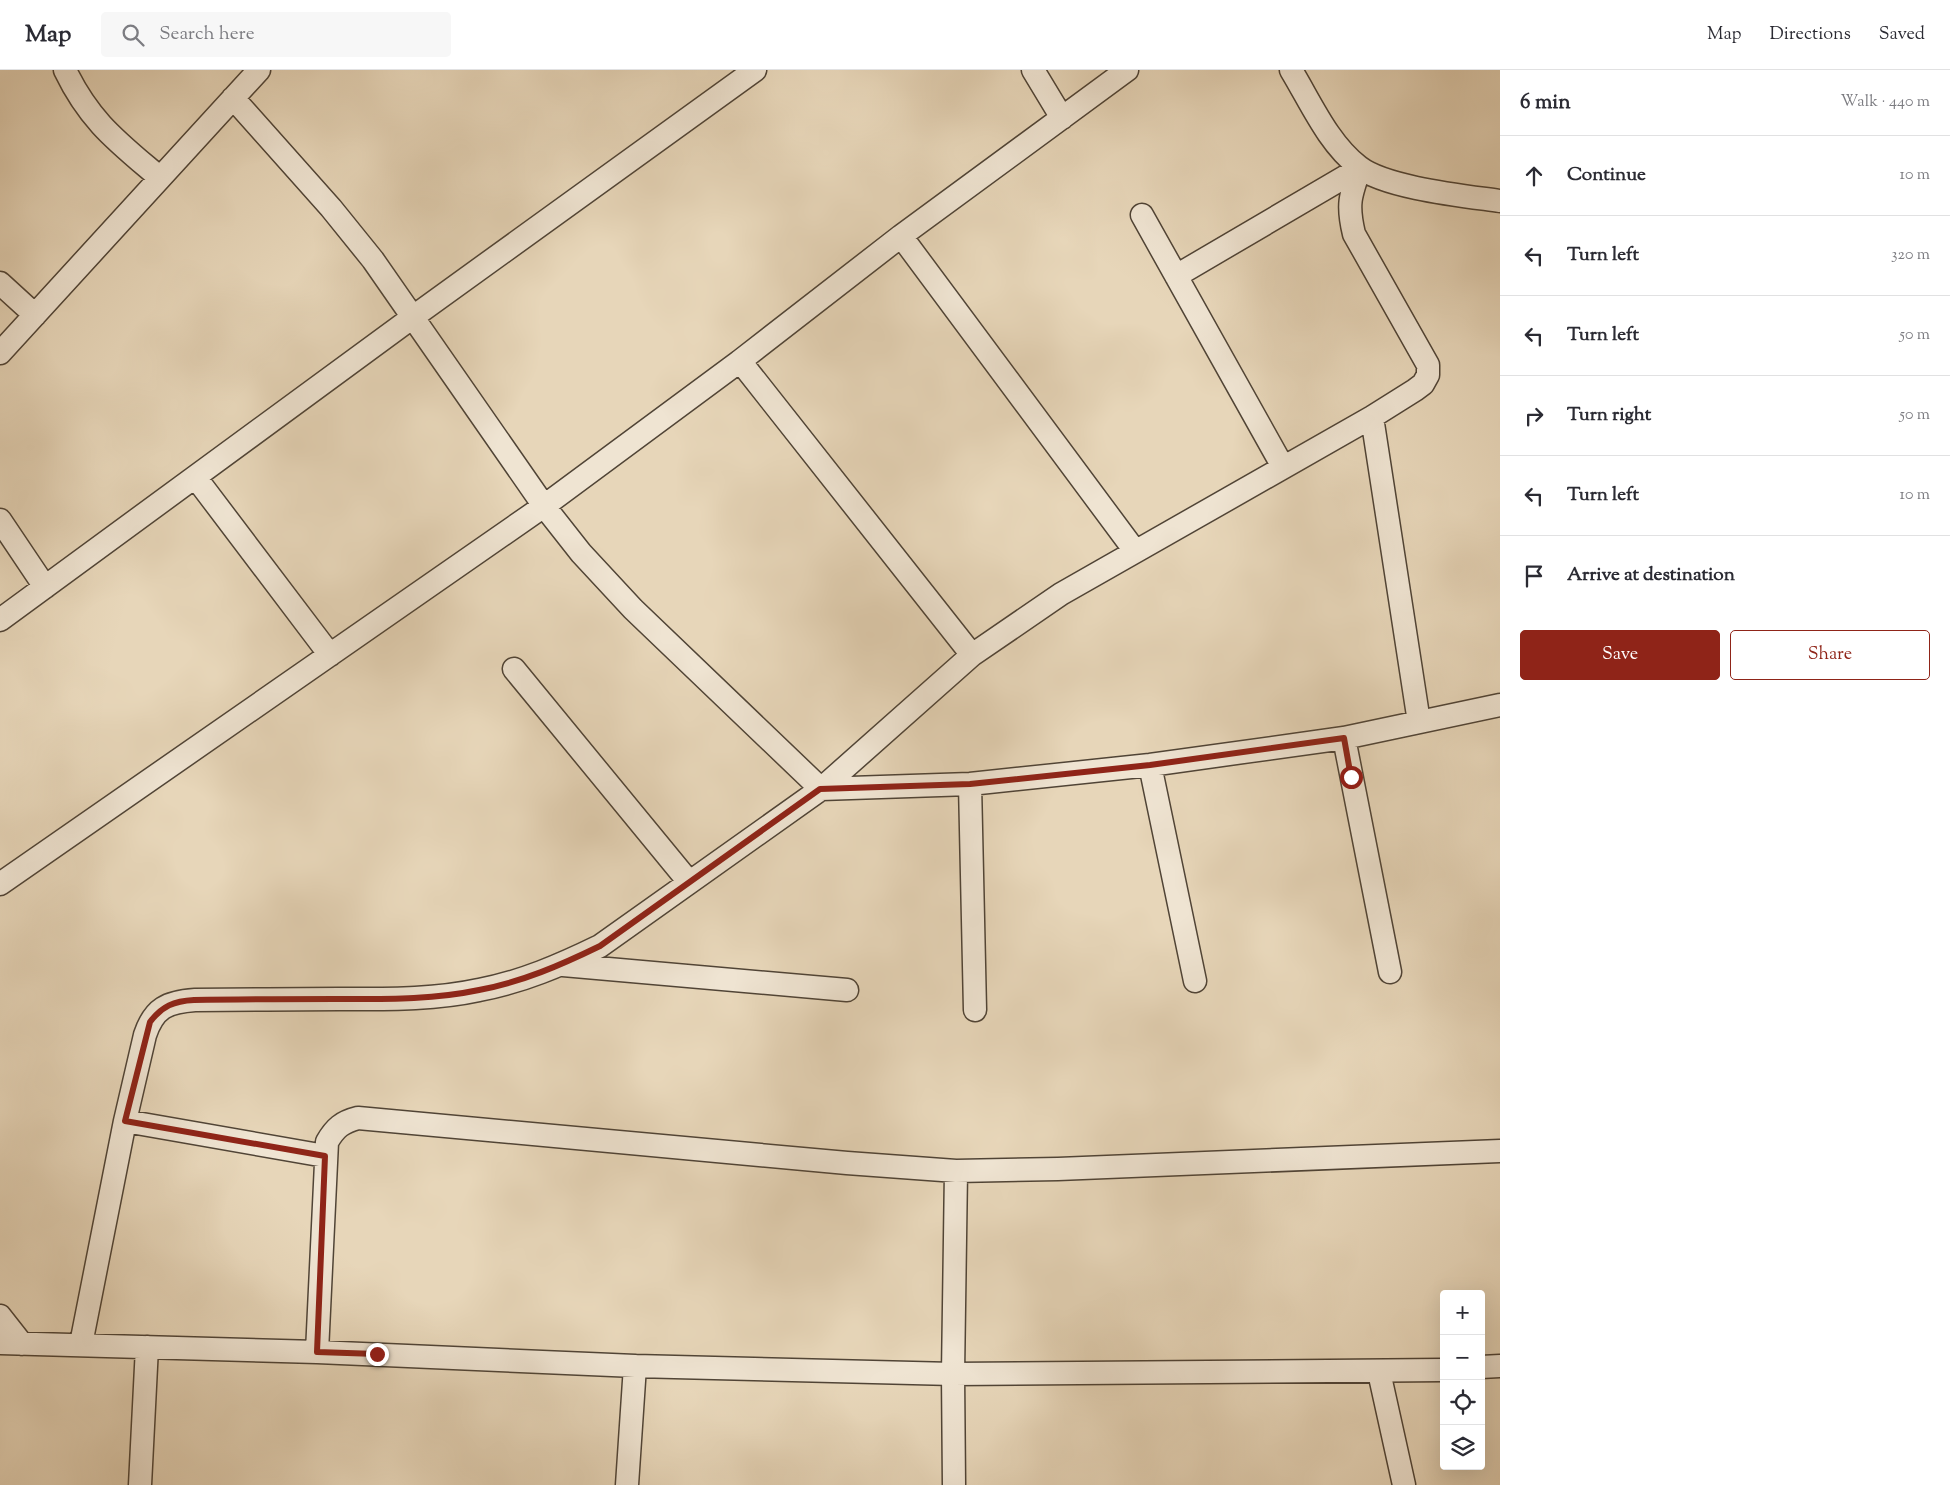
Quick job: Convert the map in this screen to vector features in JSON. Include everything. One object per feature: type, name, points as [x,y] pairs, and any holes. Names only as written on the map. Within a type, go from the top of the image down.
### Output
[{"type":"street","points":[[65,70],[84,105],[97,122],[111,137],[160,178]]},
{"type":"street","points":[[0,353],[259,70]]},
{"type":"street","points":[[0,620],[196,478],[413,316],[755,70]]},
{"type":"street","points":[[1033,70],[1062,118]]},
{"type":"street","points":[[0,884],[544,506],[740,361],[901,236],[1127,70]]},
{"type":"street","points":[[1291,70],[1323,125],[1338,146],[1360,168],[1383,178],[1407,185],[1500,201]]},
{"type":"street","points":[[233,98],[337,215],[374,260],[544,506],[608,584],[820,789],[970,784],[1150,765],[1344,738],[1500,705]]},
{"type":"street","points":[[1176,276],[1360,168]]},
{"type":"street","points":[[81,1344],[125,1121],[150,1022],[158,1012],[169,1004],[194,1000],[437,997],[480,990],[521,980],[562,965],[600,946],[820,789],[972,655],[1060,594],[1372,417],[1423,384],[1428,375],[1428,365],[1354,234],[1349,214],[1350,195],[1360,168]]},
{"type":"street","points":[[1142,215],[1283,467]]},
{"type":"street","points":[[901,236],[1135,552]]},
{"type":"street","points":[[0,283],[35,315]]},
{"type":"street","points":[[740,361],[972,655]]},
{"type":"street","points":[[1372,417],[1419,722]]},
{"type":"street","points":[[196,478],[330,655]]},
{"type":"street","points":[[0,520],[46,587]]},
{"type":"street","points":[[514,669],[689,882]]},
{"type":"street","points":[[1344,738],[1390,972]]},
{"type":"street","points":[[1150,765],[1195,982]]},
{"type":"street","points":[[970,784],[975,1010]]},
{"type":"street","points":[[562,965],[847,990]]},
{"type":"street","points":[[317,1352],[327,1142],[334,1130],[344,1122],[358,1118],[847,1163],[956,1171],[1007,1171],[1500,1151]]},
{"type":"street","points":[[125,1121],[325,1156]]},
{"type":"street","points":[[954,1485],[952,1374],[956,1171]]},
{"type":"street","points":[[0,1316],[11,1344],[81,1344],[635,1366],[952,1374],[1440,1370]]},
{"type":"street","points":[[140,1485],[147,1347]]},
{"type":"street","points":[[626,1485],[635,1366]]},
{"type":"street","points":[[1485,1368],[1500,1366]]},
{"type":"street","points":[[1379,1372],[1404,1485]]},
{"type":"route","points":[[377,1354],[317,1352],[325,1156],[125,1121],[150,1022],[158,1012],[169,1004],[194,1000],[437,997],[480,990],[521,980],[562,965],[600,946],[820,789],[970,784],[1150,765],[1344,738],[1351,777]]}]
